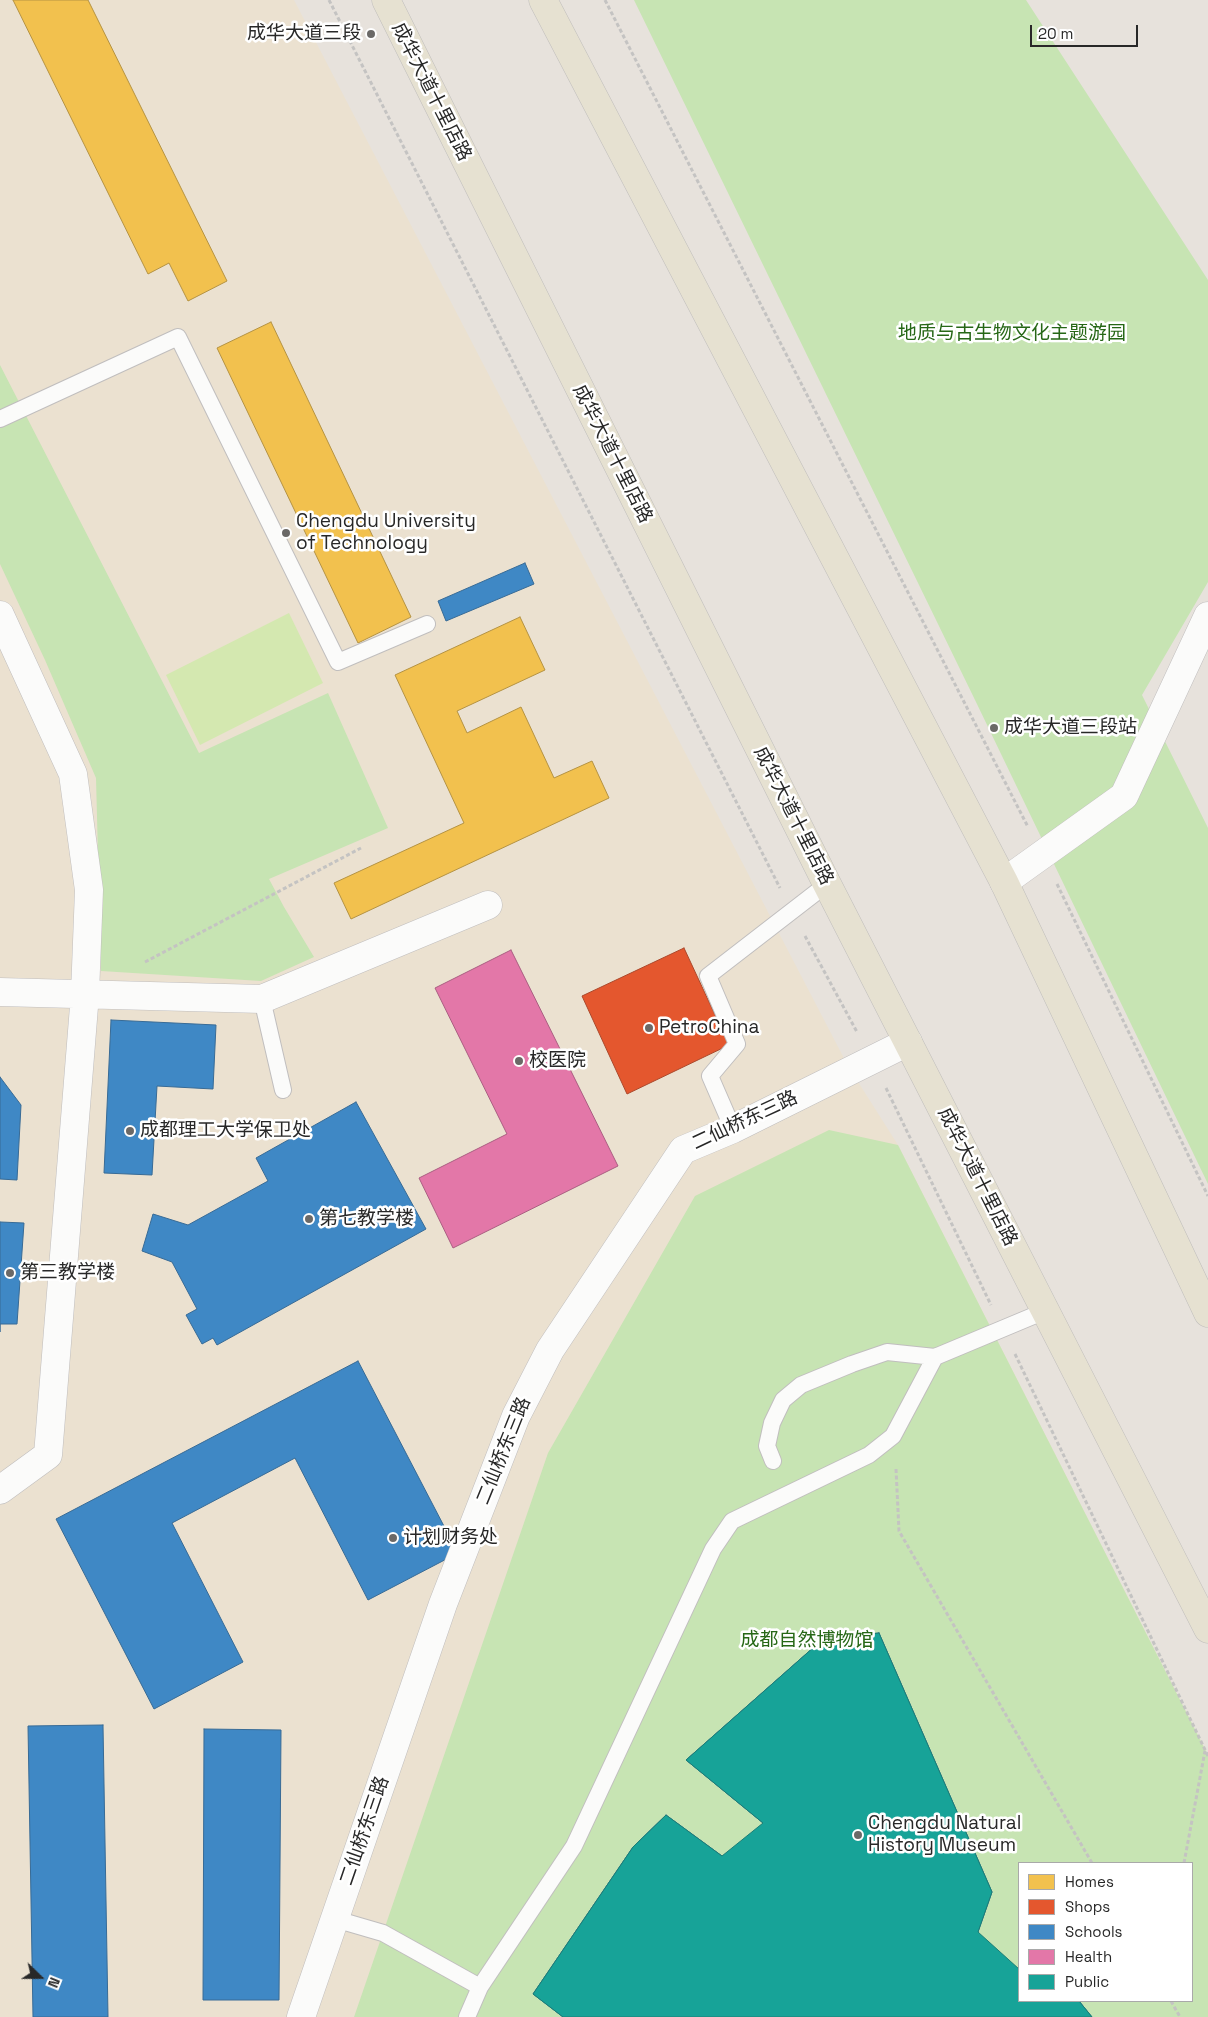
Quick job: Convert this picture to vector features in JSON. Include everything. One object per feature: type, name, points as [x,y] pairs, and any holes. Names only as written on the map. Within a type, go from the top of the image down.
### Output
[{"type":"main road","name":"成华大道十里店路","points":[[386,0],[827,884],[1206,1621]]},
{"type":"main road","points":[[543,0],[1004,882],[1208,1313]]},
{"type":"street","points":[[0,615],[73,774],[89,890],[85,994],[48,1454],[0,1490]]},
{"type":"street","points":[[1004,882],[1124,796],[1208,616]]},
{"type":"street","points":[[0,992],[262,999],[488,905]]},
{"type":"street","name":"二仙桥东三路","points":[[301,2017],[443,1604],[516,1416],[550,1350],[682,1150],[732,1129],[908,1042]]},
{"type":"lane","points":[[0,420],[178,337],[338,662],[427,624]]},
{"type":"lane","points":[[732,1129],[710,1076],[737,1044],[708,976],[827,884]]},
{"type":"lane","points":[[262,999],[283,1090]]},
{"type":"lane","points":[[773,1461],[767,1446],[772,1423],[783,1400],[801,1385],[887,1352],[935,1357],[1045,1310]]},
{"type":"lane","points":[[467,2017],[480,1987],[574,1846],[713,1549],[732,1521],[869,1455],[893,1436],[935,1357]]},
{"type":"lane","points":[[335,1919],[383,1934],[480,1987]]},
{"type":"path","points":[[328,0],[792,912],[872,1060],[1208,1756]]},
{"type":"path","points":[[605,0],[1042,854],[1208,1196]]},
{"type":"path","points":[[137,966],[362,848]]},
{"type":"path","points":[[893,1436],[900,1531],[1091,1862]]},
{"type":"path","points":[[1184,1862],[1205,1750]]},
{"type":"path","points":[[1172,2002],[1180,2017]]},
{"type":"shaded area","name":"Chengdu University of Technology","points":[[0,0],[294,0],[848,1066],[898,1145],[1208,1755],[1208,2017],[0,2017]]},
{"type":"green space","name":"地质与古生物文化主题游园","points":[[634,0],[1026,0],[1208,280],[1208,582],[1142,695],[1208,828],[1208,1184],[976,702]]},
{"type":"green space","points":[[0,365],[199,753],[328,693],[388,828],[269,879],[314,957],[261,981],[101,971],[96,778],[45,660],[0,564]]},
{"type":"green space","points":[[289,613],[323,683],[200,745],[166,675]]},
{"type":"green space","name":"成都自然博物馆","points":[[829,1130],[898,1145],[1208,1755],[1208,2017],[354,2017],[548,1453],[695,1196]]},
{"type":"building: Homes","points":[[13,0],[88,0],[227,281],[188,301],[169,263],[148,274]]},
{"type":"building: Homes","points":[[271,322],[411,617],[358,643],[217,348]]},
{"type":"building: Homes","points":[[520,617],[545,670],[457,711],[467,733],[521,707],[554,778],[592,761],[609,798],[351,919],[334,883],[464,823],[395,675]]},
{"type":"building: Shops","points":[[684,948],[729,1045],[627,1094],[582,996]]},
{"type":"building: Schools","points":[[525,563],[534,584],[446,621],[438,601]]},
{"type":"building: Schools","name":"成都理工大学保卫处","points":[[111,1020],[216,1025],[213,1089],[157,1086],[152,1175],[104,1173]]},
{"type":"building: Schools","points":[[0,1077],[21,1105],[17,1180],[0,1179]]},
{"type":"building: Schools","name":"第七教学楼","points":[[356,1102],[426,1229],[217,1345],[213,1338],[202,1344],[186,1315],[197,1309],[172,1262],[142,1251],[153,1214],[188,1225],[268,1181],[256,1158]]},
{"type":"building: Schools","name":"第三教学楼","points":[[0,1222],[24,1223],[17,1324],[0,1324]]},
{"type":"building: Schools","name":"计划财务处","points":[[358,1361],[458,1553],[368,1600],[295,1458],[172,1523],[243,1662],[154,1709],[56,1519]]},
{"type":"building: Schools","points":[[879,1633],[992,1892],[978,1932],[932,2017],[899,2017],[828,1886],[763,1823],[686,1760],[823,1639]]},
{"type":"building: Schools","points":[[103,1725],[108,2017],[33,2017],[28,1726]]},
{"type":"building: Schools","points":[[204,1729],[281,1730],[279,2000],[203,2000]]},
{"type":"building: Schools","points":[[666,1815],[722,1856],[798,1920],[851,2017],[563,2017],[533,1994],[633,1847]]},
{"type":"building: Schools","points":[[1022,2002],[1080,2002],[1092,2017],[1015,2017]]},
{"type":"building: Health","name":"校医院","points":[[511,950],[618,1166],[453,1248],[419,1178],[507,1134],[435,988]]},
{"type":"building: Public","name":"Chengdu Natural History Museum","points":[[879,1633],[992,1892],[978,1932],[1018,1968],[1018,2002],[1080,2002],[1092,2017],[563,2017],[533,1994],[633,1847],[666,1815],[722,1856],[763,1823],[686,1760],[823,1639]]},
{"type":"place","name":"成华大道三段","points":[[371,34]]},
{"type":"place","name":"Chengdu University of Technology","points":[[286,533]]},
{"type":"place","name":"成华大道三段站","points":[[994,728]]},
{"type":"place","name":"PetroChina","points":[[649,1028]]},
{"type":"place","name":"校医院","points":[[519,1061]]},
{"type":"place","name":"成都理工大学保卫处","points":[[130,1131]]},
{"type":"place","name":"第七教学楼","points":[[309,1219]]},
{"type":"place","name":"第三教学楼","points":[[10,1273]]},
{"type":"place","name":"计划财务处","points":[[393,1538]]},
{"type":"place","name":"Chengdu Natural History Museum","points":[[858,1835]]}]
